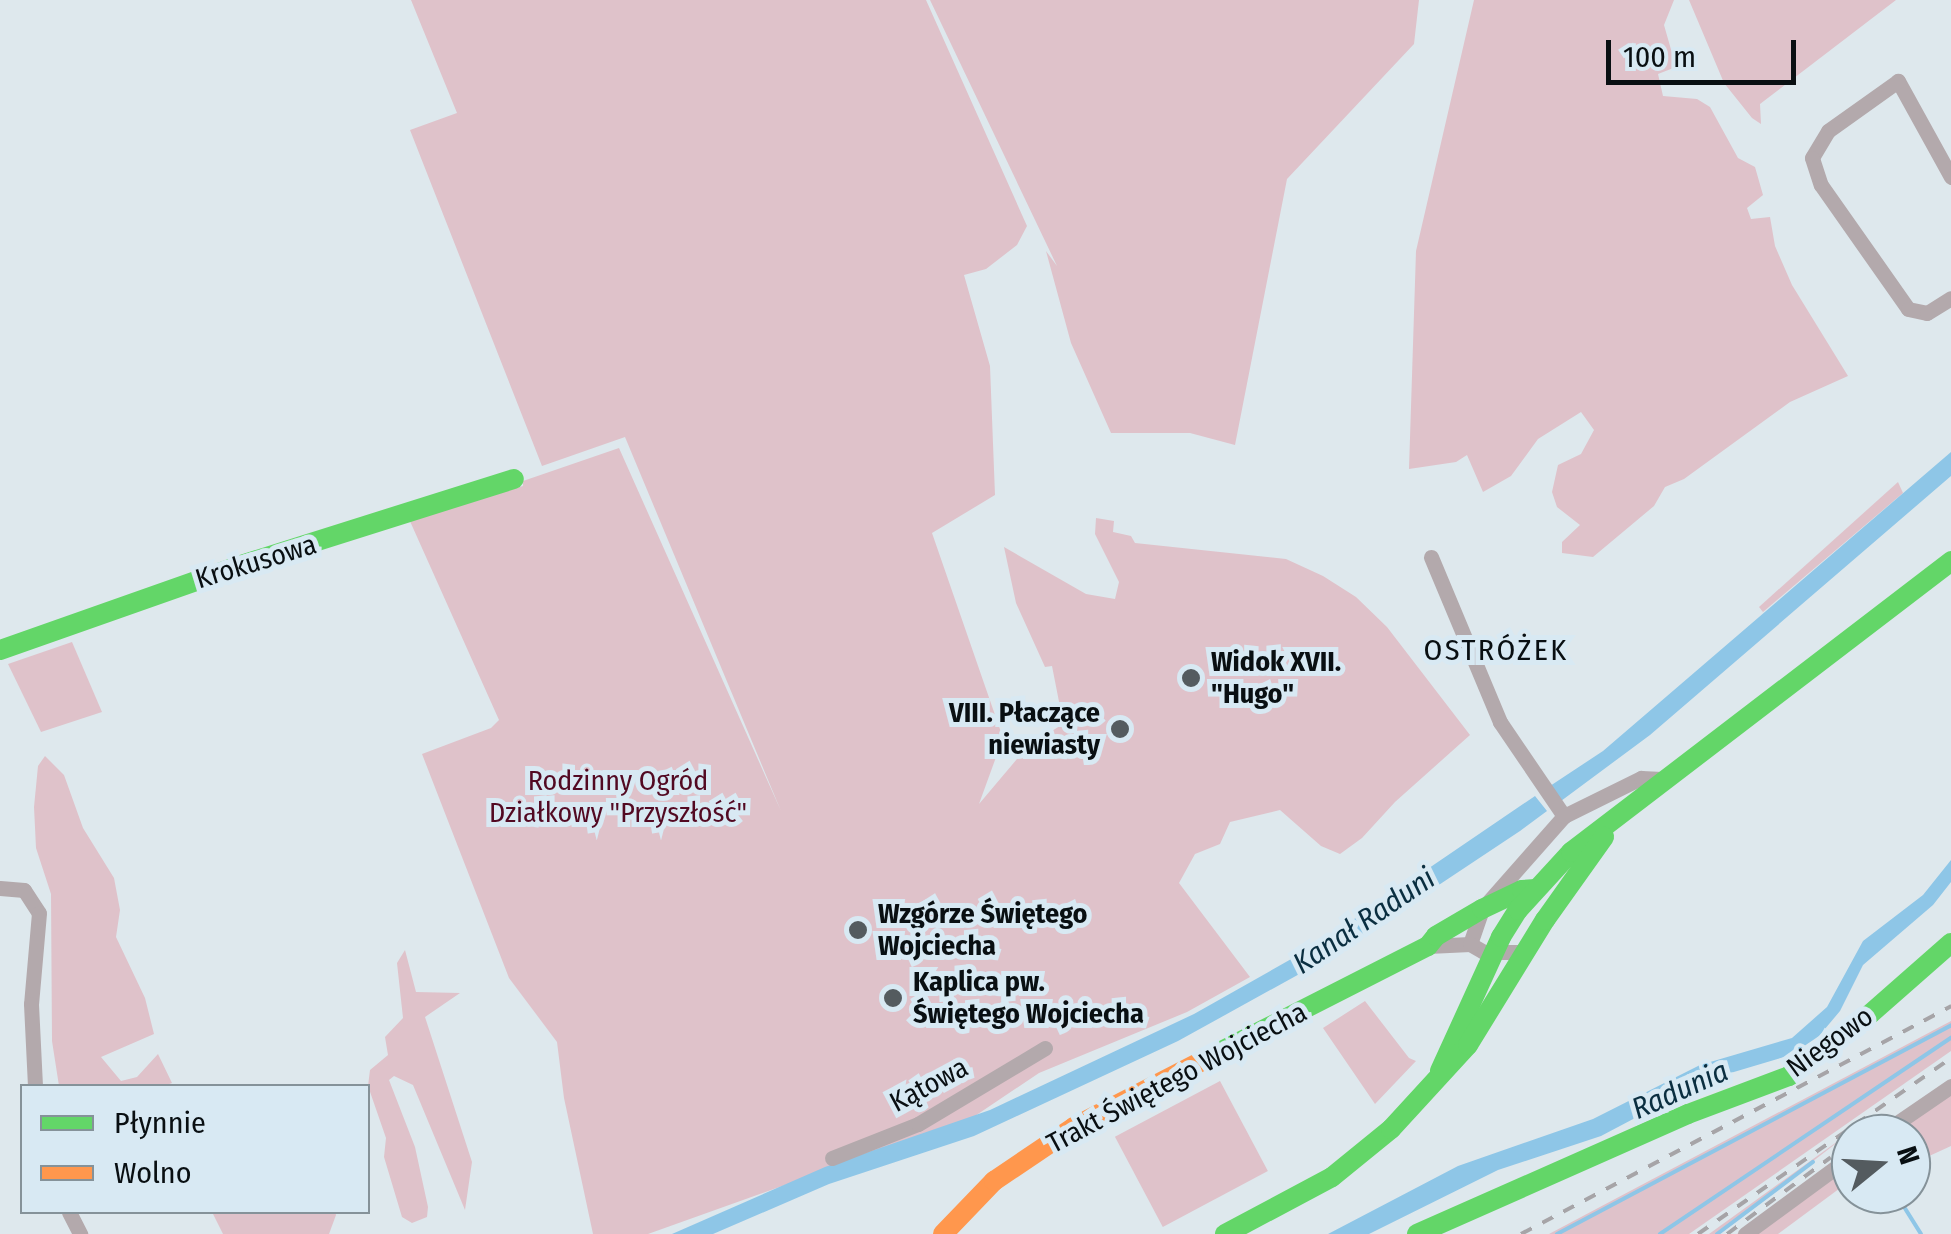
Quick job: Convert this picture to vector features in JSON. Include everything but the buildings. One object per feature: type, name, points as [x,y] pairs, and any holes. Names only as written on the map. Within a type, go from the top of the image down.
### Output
[{"type":"street","points":[[1951,177],[1898,81],[1828,132],[1812,158],[1821,184],[1908,310],[1928,313],[1951,298]]},
{"type":"street","name":"Krokusowa","points":[[0,650],[241,564],[514,479]]},
{"type":"street","points":[[1431,556],[1500,722],[1561,812]]},
{"type":"street","name":"Trakt Świętego Wojciecha","points":[[1440,1071],[1494,952],[1536,890],[1571,852],[1615,822],[1662,778],[1951,561]]},
{"type":"street","name":"Trakt Świętego Wojciecha","points":[[1470,944],[1482,910],[1561,812],[1641,778],[1662,778]]},
{"type":"street","name":"Trakt Świętego Wojciecha","points":[[1225,1234],[1332,1177],[1392,1129],[1440,1071],[1468,1045],[1524,952],[1615,822]]},
{"type":"street","points":[[0,888],[24,890],[39,914],[31,1004],[35,1084]]},
{"type":"street","name":"Trakt Świętego Wojciecha","points":[[942,1234],[994,1181],[1074,1128],[1428,946],[1436,936],[1482,910],[1522,890],[1536,890]]},
{"type":"street","name":"Niegowo","points":[[1417,1234],[1688,1114],[1788,1076],[1869,1015],[1951,943]]},
{"type":"street","name":"Trakt Świętego Wojciecha","points":[[1428,946],[1470,944],[1494,952],[1524,952]]},
{"type":"street","name":"Kątowa","points":[[832,1158],[918,1124],[1046,1048]]},
{"type":"street","points":[[1910,1114],[1951,1086]]},
{"type":"street","points":[[1745,1234],[1831,1171]]},
{"type":"green space","name":"Rodzinny Ogród Działkowy \"Przyszłość\"","points":[[411,0],[926,0],[1027,226],[1017,245],[986,269],[964,275],[990,366],[995,495],[932,533],[1003,738],[979,804],[1028,746],[1063,724],[1105,713],[1063,722],[1052,666],[1045,667],[1016,603],[1004,547],[1086,594],[1115,599],[1119,582],[1095,534],[1096,518],[1114,521],[1113,532],[1131,536],[1135,543],[1286,559],[1323,576],[1356,597],[1387,627],[1470,735],[1395,802],[1362,838],[1340,854],[1321,846],[1280,810],[1230,822],[1220,844],[1195,854],[1179,883],[1250,977],[1187,1012],[1039,1073],[972,1118],[648,1234],[593,1234],[564,1098],[557,1042],[509,978],[422,754],[491,728],[499,720],[409,519],[523,486],[523,481],[619,448],[781,811],[625,437],[542,466],[410,130],[457,113]]},
{"type":"green space","points":[[930,0],[1419,0],[1414,44],[1287,179],[1235,445],[1190,433],[1111,433],[1071,343],[1046,251],[1057,266]]},
{"type":"green space","points":[[1474,0],[1674,0],[1664,25],[1676,67],[1658,74],[1663,96],[1697,99],[1710,107],[1738,158],[1755,167],[1763,195],[1747,208],[1751,219],[1770,217],[1775,246],[1792,285],[1848,376],[1790,402],[1684,479],[1665,487],[1654,506],[1593,557],[1562,553],[1562,542],[1580,525],[1557,507],[1552,492],[1558,465],[1581,454],[1594,430],[1581,412],[1538,439],[1511,476],[1483,492],[1467,455],[1456,462],[1409,469],[1416,251]]},
{"type":"green space","points":[[1689,0],[1896,0],[1760,104],[1761,124],[1724,83]]},
{"type":"green space","points":[[1898,482],[1903,493],[1763,612],[1759,607]]},
{"type":"green space","points":[[72,642],[102,712],[41,732],[8,664]]},
{"type":"green space","points":[[45,756],[64,775],[83,828],[114,878],[120,910],[116,937],[145,998],[154,1034],[101,1057],[121,1081],[137,1077],[158,1054],[172,1083],[59,1084],[52,1041],[51,894],[36,848],[38,766]]},
{"type":"green space","points":[[405,950],[416,992],[460,993],[425,1017],[472,1162],[465,1210],[413,1085],[394,1076],[389,1080],[415,1147],[428,1207],[427,1217],[412,1223],[402,1217],[384,1157],[386,1138],[368,1084],[370,1070],[388,1055],[385,1037],[403,1018],[397,963]]},
{"type":"green space","points":[[1365,1001],[1409,1058],[1416,1061],[1375,1104],[1323,1028]]},
{"type":"green space","points":[[1951,1021],[1951,1051],[1861,1114],[1831,1114],[1831,1135],[1689,1234],[1549,1234]]},
{"type":"green space","points":[[1951,1080],[1951,1146],[1931,1155],[1931,1114],[1902,1114]]},
{"type":"green space","points":[[1220,1081],[1268,1171],[1163,1227],[1115,1137]]},
{"type":"green space","points":[[1831,1146],[1719,1234],[1709,1234]]},
{"type":"green space","points":[[1831,1165],[1831,1195],[1778,1234],[1737,1234]]},
{"type":"green space","points":[[213,1214],[336,1215],[329,1234],[223,1234]]},
{"type":"water","points":[[1951,452],[1951,476],[1650,735],[1561,801],[1550,786],[1603,751]]},
{"type":"water","name":"Kanał Raduni","points":[[1535,796],[1547,811],[1520,831],[1332,956],[1178,1041],[974,1136],[829,1184],[713,1234],[672,1234],[825,1167],[990,1110],[1194,1014],[1316,945]]},
{"type":"water","name":"Radunia","points":[[1951,860],[1951,882],[1933,905],[1863,965],[1840,1011],[1819,1036],[1791,1055],[1707,1080],[1601,1136],[1498,1170],[1369,1234],[1328,1234],[1458,1166],[1593,1119],[1700,1065],[1792,1038],[1827,1007],[1863,941],[1923,895]]},
{"type":"waterway","points":[[1557,1234],[1951,1025]]},
{"type":"waterway","points":[[1660,1234],[1951,1038]]},
{"type":"waterway","points":[[1717,1234],[1813,1162]]},
{"type":"waterway","points":[[1908,1214],[1921,1234]]},
{"type":"railway","points":[[1521,1234],[1951,1006]]},
{"type":"railway","points":[[1698,1234],[1951,1058]]},
{"type":"railway","points":[[1727,1234],[1831,1157]]},
{"type":"traffic: fast","points":[[0,650],[241,565],[514,479]]},
{"type":"traffic: fast","points":[[1440,1071],[1501,937],[1518,910],[1571,852],[1951,561]]},
{"type":"traffic: fast","points":[[1225,1234],[1332,1177],[1391,1129],[1468,1045],[1545,920],[1604,837]]},
{"type":"traffic: fast","points":[[1204,1060],[1428,946],[1436,936],[1482,909],[1522,890],[1536,889]]},
{"type":"traffic: fast","points":[[1417,1234],[1688,1114],[1789,1076],[1869,1015],[1951,943]]},
{"type":"traffic: slow","points":[[943,1234],[994,1181],[1074,1127],[1204,1060]]},
{"type":"place","name":"Widok XVII. \"Hugo\"","points":[[1191,678]]},
{"type":"place","name":"VIII. Płaczące niewiasty","points":[[1120,729]]},
{"type":"place","name":"Wzgórze Świętego Wojciecha","points":[[858,930]]},
{"type":"place","name":"Kaplica pw. Świętego Wojciecha","points":[[893,998]]},
{"type":"district","name":"OSTRÓŻEK","points":[[1496,650]]}]
